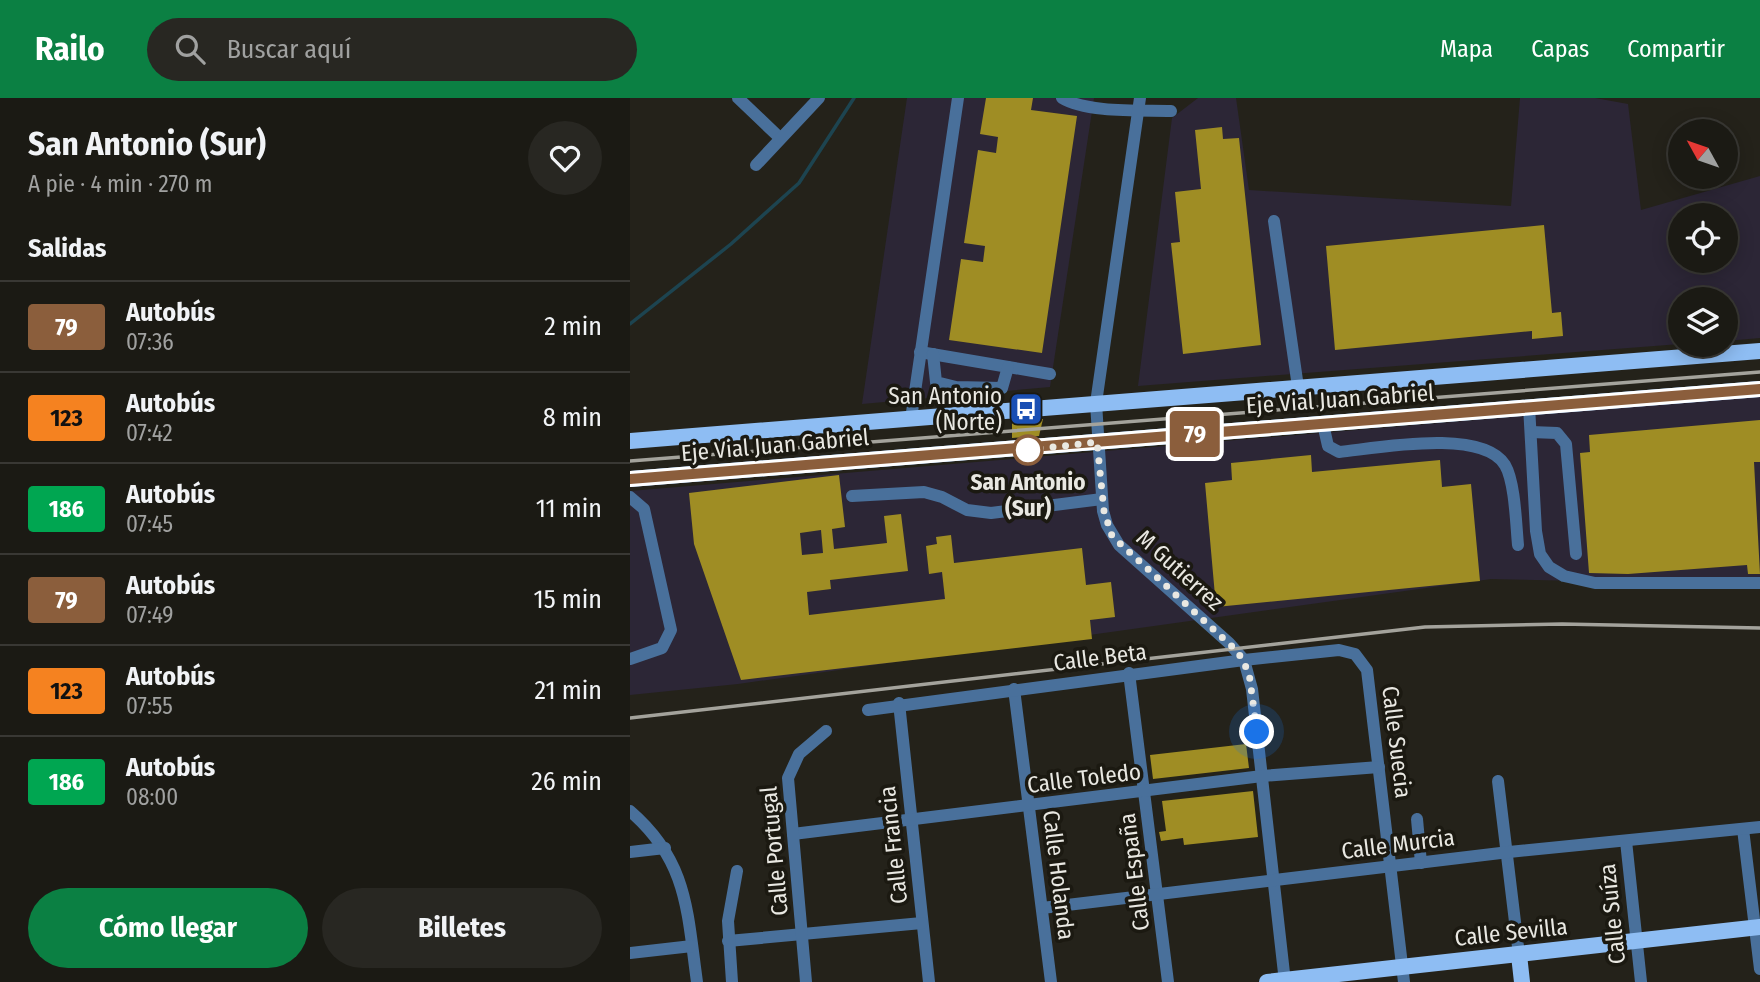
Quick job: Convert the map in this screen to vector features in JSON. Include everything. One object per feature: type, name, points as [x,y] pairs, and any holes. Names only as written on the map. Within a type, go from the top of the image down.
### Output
[{"type":"main road","name":"Eje Vial Juan Gabriel","points":[[630,441],[1760,351]]},
{"type":"main road","name":"Eje Vial Juan Gabriel","points":[[630,479],[1529,406],[1758,392]]},
{"type":"main road","name":"Calle Sevilla","points":[[1267,982],[1758,927]]},
{"type":"main road","points":[[1519,955],[1522,982]]},
{"type":"street","points":[[738,98],[780,138]]},
{"type":"street","points":[[757,165],[819,98]]},
{"type":"street","points":[[911,419],[927,353],[958,98]]},
{"type":"street","points":[[1062,98],[1071,103],[1139,104],[1171,111]]},
{"type":"street","name":"M Gutierrez","points":[[1139,104],[1096,403],[1102,499],[1107,525],[1119,545],[1229,643],[1244,660],[1252,689],[1285,981]]},
{"type":"street","points":[[1274,221],[1298,387]]},
{"type":"street","points":[[927,353],[936,382],[956,387],[1002,388],[1007,367]]},
{"type":"street","points":[[927,353],[1050,374]]},
{"type":"street","points":[[1529,406],[1538,548],[1544,562],[1557,572],[1595,583],[1760,583]]},
{"type":"street","points":[[1323,424],[1328,446],[1339,452],[1465,443],[1493,453],[1504,464],[1509,477],[1518,545]]},
{"type":"street","points":[[1531,432],[1557,433],[1566,444],[1576,554]]},
{"type":"street","points":[[852,496],[924,492],[967,510],[991,513],[1102,499]]},
{"type":"street","points":[[630,497],[644,509],[671,630],[662,649],[630,659]]},
{"type":"street","name":"Calle Beta","points":[[868,710],[900,703],[1129,673],[1339,650]]},
{"type":"street","name":"Calle Suecia","points":[[1339,650],[1355,654],[1367,670],[1404,982]]},
{"type":"street","name":"Calle España","points":[[1129,673],[1168,982]]},
{"type":"street","name":"Calle Holanda","points":[[1014,689],[1051,982]]},
{"type":"street","name":"Calle Francia","points":[[900,703],[929,982]]},
{"type":"street","name":"Calle Portugal","points":[[806,982],[787,787],[790,769],[799,754],[826,731]]},
{"type":"street","name":"Calle Toledo","points":[[793,834],[1262,776],[1379,767]]},
{"type":"street","points":[[1499,781],[1519,955]]},
{"type":"street","points":[[630,811],[665,848],[679,877],[697,982]]},
{"type":"street","points":[[1417,819],[1421,863]]},
{"type":"street","name":"Calle Murcia","points":[[1042,908],[1509,852],[1760,827]]},
{"type":"street","points":[[1743,829],[1758,927],[1760,969]]},
{"type":"street","name":"Calle Suíza","points":[[1626,841],[1641,982]]},
{"type":"street","points":[[630,852],[665,848]]},
{"type":"street","points":[[732,982],[728,941],[730,904],[737,871]]},
{"type":"street","points":[[728,941],[922,923]]},
{"type":"street","points":[[630,953],[692,946]]},
{"type":"shaded area","points":[[907,98],[1094,98],[1050,387],[862,404]]},
{"type":"shaded area","points":[[1198,98],[1236,98],[1249,190],[1511,206],[1520,98],[1595,98],[1628,104],[1641,210],[1714,189],[1738,189],[1738,182],[1760,176],[1760,338],[1738,340],[1738,287],[1668,287],[1668,345],[1138,386],[1172,118]]},
{"type":"shaded area","points":[[1760,396],[1760,585],[1491,579],[738,684],[630,695],[630,491]]},
{"type":"building","points":[[986,98],[1033,98],[1031,110],[1077,116],[1042,353],[949,340],[961,259],[983,262],[985,246],[964,243],[978,150],[996,153],[998,137],[980,134]]},
{"type":"building","points":[[1222,127],[1223,139],[1239,138],[1261,345],[1183,354],[1171,243],[1180,242],[1175,192],[1201,189],[1195,130]]},
{"type":"building","points":[[1544,225],[1552,313],[1561,312],[1563,336],[1532,339],[1532,331],[1335,350],[1326,246]]},
{"type":"building","points":[[1043,419],[1039,436],[1012,438],[1012,421]]},
{"type":"building","points":[[1760,420],[1760,462],[1754,462],[1760,574],[1748,574],[1747,565],[1628,574],[1589,573],[1580,453],[1590,452],[1589,435]]},
{"type":"building","points":[[1311,455],[1312,472],[1440,460],[1442,487],[1471,484],[1480,581],[1216,607],[1205,483],[1232,480],[1231,463]]},
{"type":"building","points":[[839,475],[845,527],[832,529],[834,549],[887,543],[884,516],[901,514],[908,571],[830,580],[831,589],[807,592],[809,615],[945,599],[942,572],[929,574],[926,546],[937,544],[936,537],[951,535],[954,563],[1082,548],[1086,585],[1111,582],[1115,617],[1090,620],[1092,639],[741,680],[694,544],[689,493]],"holes":[[[821,530],[823,553],[802,555],[800,533]]]},
{"type":"building","points":[[1246,744],[1249,768],[1153,779],[1150,755]]},
{"type":"building","points":[[1253,791],[1258,837],[1184,845],[1183,838],[1161,841],[1159,832],[1166,831],[1162,801]]},
{"type":"waterway","points":[[630,324],[731,244],[799,183],[854,98]]},
{"type":"railway","points":[[630,461],[1760,372]]},
{"type":"railway","points":[[630,718],[1425,627],[1562,624],[1760,628]]},
{"type":"bus line","name":"79","points":[[630,479],[1027,450],[1529,406],[1760,389]]},
{"type":"place","name":"San Antonio (Norte)","points":[[1026,409]]},
{"type":"place","name":"San Antonio (Sur)","points":[[1028,450]]},
{"type":"route","points":[[1028,450],[1097,442],[1104,511],[1112,536],[1211,626],[1244,660],[1252,689],[1257,732]]}]
